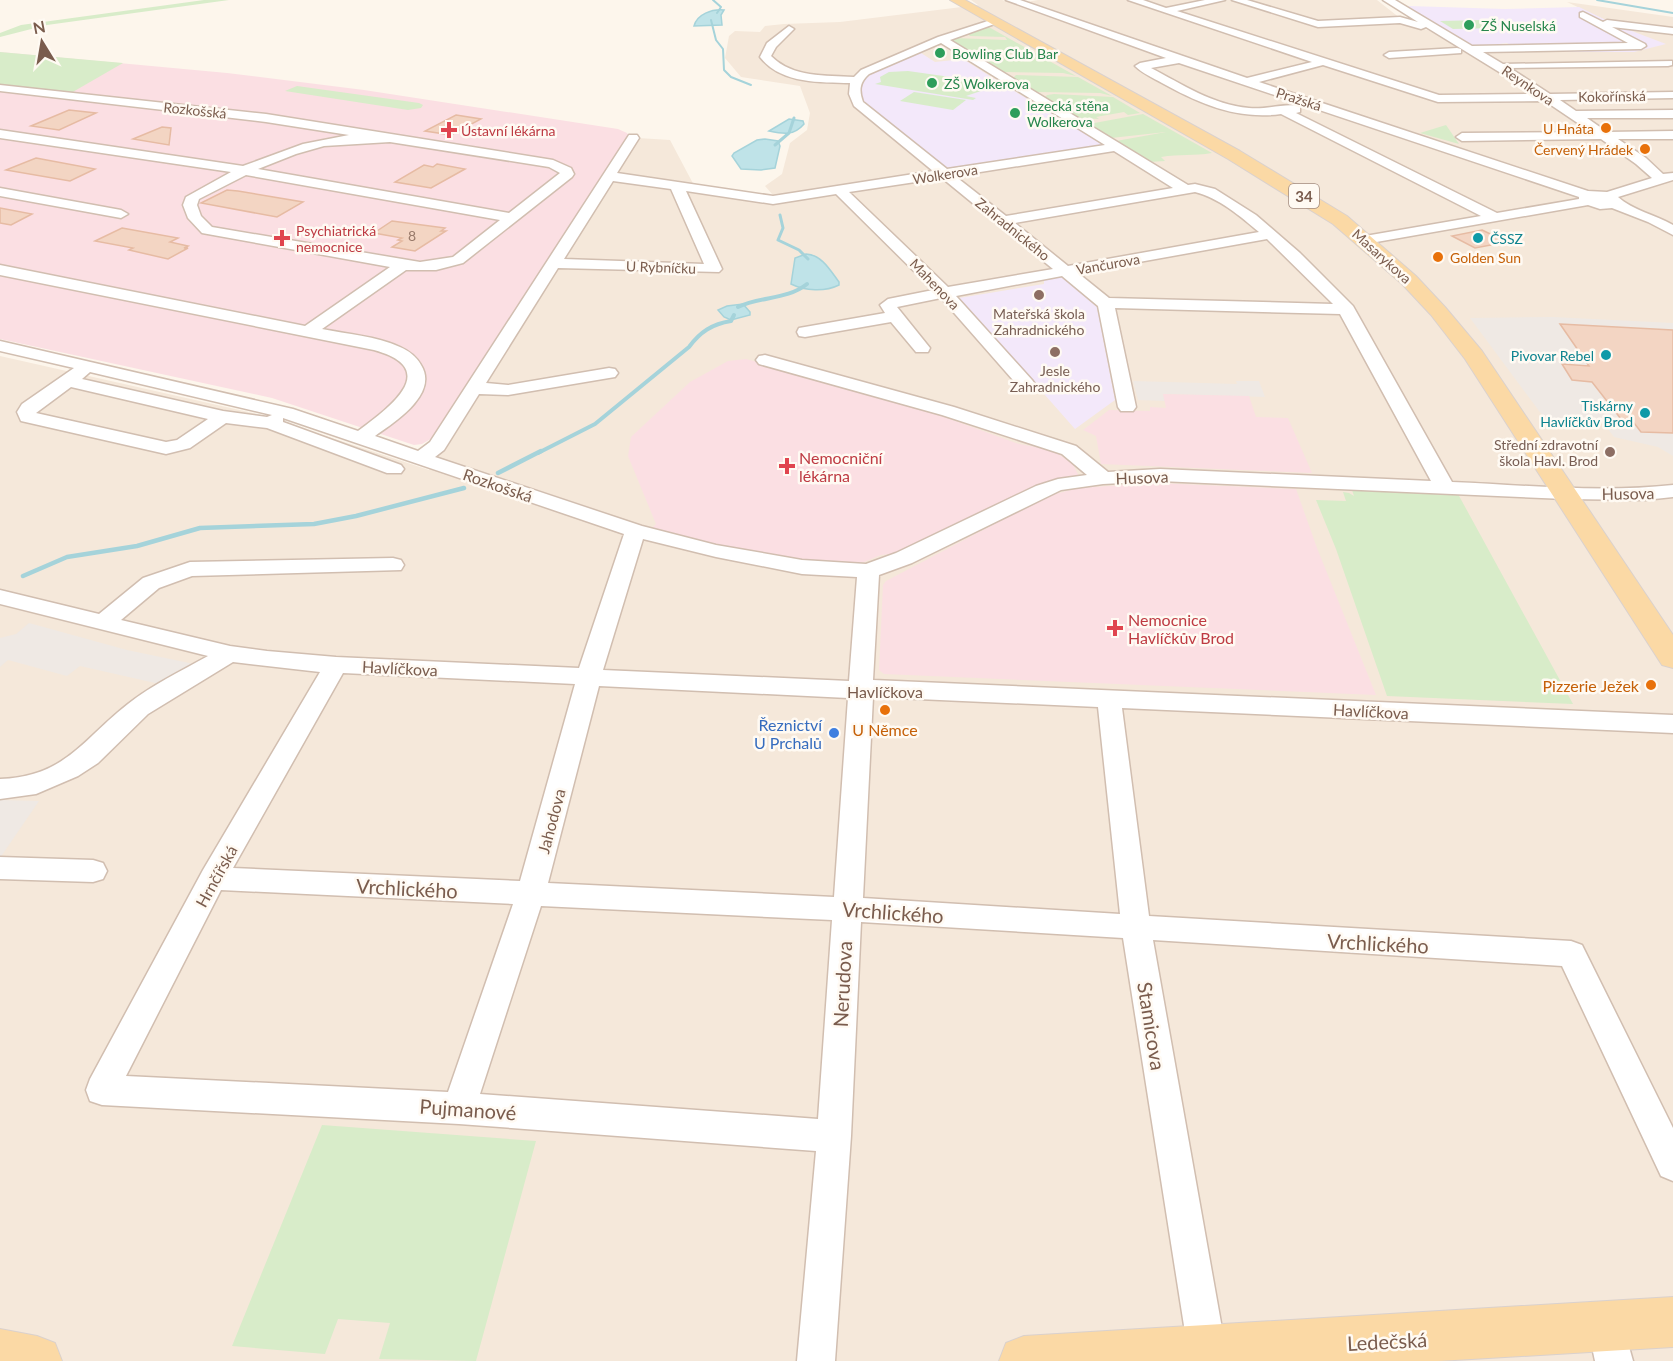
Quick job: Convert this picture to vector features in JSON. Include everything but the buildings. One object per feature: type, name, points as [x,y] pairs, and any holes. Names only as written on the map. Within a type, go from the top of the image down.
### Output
[{"type":"main road","name":"Masarykova","points":[[956,0],[1275,179],[1324,209],[1365,240],[1409,280],[1474,356],[1673,658]]},
{"type":"main road","name":"Ledečská","points":[[1024,1361],[1207,1351],[1611,1345],[1673,1322]]},
{"type":"main road","points":[[0,1354],[37,1361]]},
{"type":"street","points":[[1014,1],[1032,0]]},
{"type":"street","name":"Kokořínská","points":[[1133,0],[1441,103],[1546,97],[1673,95]]},
{"type":"street","points":[[1166,11],[1220,0]]},
{"type":"street","points":[[1237,0],[1283,14],[1297,14],[1318,24],[1404,20],[1443,34]]},
{"type":"street","name":"Reynkova","points":[[1388,0],[1468,49],[1499,65],[1667,177]]},
{"type":"street","name":"Pražská","points":[[1014,1],[1588,198]]},
{"type":"street","points":[[1363,12],[1398,31]]},
{"type":"street","points":[[1274,22],[1297,14]]},
{"type":"street","points":[[1468,49],[1641,46],[1583,15]]},
{"type":"street","points":[[789,29],[766,51],[765,57],[772,65],[808,77],[856,80],[876,66],[942,39],[995,22]]},
{"type":"street","points":[[1598,23],[1619,23],[1673,31]]},
{"type":"street","points":[[1231,32],[1252,27]]},
{"type":"street","points":[[1421,37],[1437,52]]},
{"type":"street","points":[[942,39],[1185,190]]},
{"type":"street","points":[[1622,46],[1671,64]]},
{"type":"street","points":[[1389,55],[1456,51]]},
{"type":"street","points":[[1179,59],[1140,66],[1222,108],[1254,113],[1282,111],[1315,104]]},
{"type":"street","points":[[1246,82],[1323,62]]},
{"type":"street","points":[[1588,64],[1605,75]]},
{"type":"street","points":[[1499,65],[1671,64]]},
{"type":"street","name":"Zahradnického","points":[[856,80],[853,90],[858,104],[1104,303]]},
{"type":"street","points":[[1524,81],[1546,81]]},
{"type":"street","points":[[1622,85],[1652,104]]},
{"type":"street","name":"Rozkošská","points":[[0,88],[266,118],[553,164],[566,171],[564,178],[452,263],[431,267],[404,265],[207,230],[195,218],[190,205],[193,197],[244,170],[276,157],[325,142],[389,138]]},
{"type":"street","points":[[1282,111],[1497,218]]},
{"type":"street","points":[[1573,115],[1673,114]]},
{"type":"street","points":[[1473,157],[1459,131],[1604,136],[1673,135]]},
{"type":"street","points":[[0,134],[244,170],[513,218]]},
{"type":"street","points":[[421,458],[437,446],[633,138]]},
{"type":"street","name":"Wolkerova","points":[[677,187],[773,200],[1117,147]]},
{"type":"street","points":[[608,176],[677,187]]},
{"type":"street","points":[[1365,240],[1497,218],[1588,198],[1602,205],[1667,177]]},
{"type":"street","name":"U Rybníčku","points":[[553,263],[714,269],[677,187]]},
{"type":"street","points":[[1002,221],[1202,189],[1238,210],[1270,234],[1321,279],[1347,309],[1444,486]]},
{"type":"street","name":"Mahenova","points":[[839,190],[946,294],[1026,384]]},
{"type":"street","points":[[0,192],[121,214]]},
{"type":"street","points":[[1611,200],[1673,231]]},
{"type":"street","name":"Vančurova","points":[[895,316],[888,305],[894,302],[1270,234]]},
{"type":"street","points":[[308,331],[404,265]]},
{"type":"street","points":[[4,274],[381,346],[409,360],[415,369],[414,392],[400,407],[362,437]]},
{"type":"street","points":[[1127,407],[1108,311],[1104,303],[1347,309]]},
{"type":"street","points":[[805,332],[895,316],[922,348]]},
{"type":"street","name":"Rozkošská","points":[[0,346],[287,412],[635,531]]},
{"type":"street","points":[[765,360],[939,408],[1069,450],[1103,478]]},
{"type":"street","points":[[89,366],[28,408],[26,412],[28,417],[166,448],[183,444],[223,417]]},
{"type":"street","points":[[472,388],[508,390],[609,373]]},
{"type":"street","points":[[68,381],[223,417],[270,423],[394,469]]},
{"type":"street","points":[[270,423],[287,412]]},
{"type":"street","name":"Husova","points":[[635,531],[716,551],[802,567],[868,571],[904,558],[1042,490],[1074,481],[1103,478],[1160,475],[1565,493],[1645,494],[1673,491]]},
{"type":"street","name":"Jahodova","points":[[459,1108],[531,894],[594,658],[635,531]]},
{"type":"street","points":[[102,624],[151,583],[190,569],[393,566]]},
{"type":"street","name":"Nerudova","points":[[816,1361],[834,1136],[868,571]]},
{"type":"street","name":"Havlíčkova","points":[[0,597],[230,654],[336,665],[590,677],[616,681],[829,690],[862,688],[1673,724]]},
{"type":"street","points":[[0,789],[38,784],[66,771],[90,755],[137,710],[166,690],[230,654]]},
{"type":"street","name":"Hrnčířská","points":[[102,1090],[213,878],[336,665]]},
{"type":"street","name":"Stamicova","points":[[1109,699],[1136,928],[1207,1351]]},
{"type":"street","points":[[0,868],[93,871]]},
{"type":"street","name":"Vrchlického","points":[[213,878],[847,909],[1571,954],[1673,1164]]},
{"type":"street","name":"Pujmanové","points":[[102,1090],[459,1108],[834,1136]]},
{"type":"shaded area","points":[[971,0],[1002,0],[1015,4],[1038,0],[1377,0],[1405,22],[1430,31],[1466,52],[1634,52],[1616,25],[1567,2],[1673,17],[1673,1361],[0,1361],[0,356],[262,415],[429,470],[638,138],[670,140],[697,191],[779,202],[765,186],[782,174],[790,143],[807,130],[810,113],[800,86],[741,77],[725,58],[729,36],[735,31],[760,32],[765,26],[840,22],[978,5]]},
{"type":"shaded area","points":[[1409,6],[1505,9],[1579,7],[1616,25],[1666,44],[1634,52],[1522,52],[1507,43],[1473,47],[1407,8]]},
{"type":"shaded area","name":"Psychiatrická nemocnice","points":[[0,52],[227,73],[364,90],[618,129],[629,136],[434,437],[422,444],[414,445],[272,398],[0,339]]},
{"type":"shaded area","name":"ZŠ Wolkerova","points":[[915,53],[921,53],[935,62],[963,59],[999,82],[1007,83],[1015,88],[1014,91],[1104,143],[1102,146],[1000,160],[1002,162],[944,168],[865,105],[861,99],[861,85],[867,77]]},
{"type":"shaded area","points":[[1062,277],[1097,307],[1115,400],[1075,429],[959,298],[1044,284],[1044,280]]},
{"type":"shaded area","name":"Pivovar Rebel","points":[[1553,317],[1673,323],[1673,456],[1658,447],[1614,437],[1601,420],[1545,419],[1470,318]]},
{"type":"shaded area","points":[[746,359],[914,406],[1019,444],[1052,450],[1072,463],[1079,476],[1042,484],[899,553],[881,555],[864,562],[807,562],[713,544],[652,528],[656,524],[628,456],[631,437],[690,382],[728,361]]},
{"type":"shaded area","points":[[1133,381],[1237,384],[1236,381],[1259,381],[1265,397],[1163,394],[1165,401],[1138,400]]},
{"type":"shaded area","points":[[1163,394],[1249,396],[1256,417],[1288,418],[1312,473],[1101,464],[1096,436],[1083,430],[1109,410],[1150,411],[1150,407],[1166,408]]},
{"type":"shaded area","name":"Nemocnice Havlíčkův Brod","points":[[1156,483],[1296,489],[1376,695],[884,674],[879,670],[883,585],[886,581],[1048,496],[1078,488]]},
{"type":"shaded area","points":[[29,623],[127,650],[194,664],[164,685],[80,666],[67,676],[8,660],[0,667],[0,638],[16,634]]},
{"type":"shaded area","points":[[0,800],[39,801],[0,858]]},
{"type":"green space","points":[[204,0],[229,0],[47,25],[0,37],[0,33],[21,25]]},
{"type":"green space","name":"ZŠ Nuselská","points":[[1483,20],[1497,28],[1453,29],[1440,21]]},
{"type":"green space","points":[[987,26],[1076,76],[1063,73],[1004,72],[980,58],[990,56],[1037,57],[1032,54],[971,53],[950,40],[954,38],[1007,40],[1005,37],[970,36],[967,33]]},
{"type":"green space","points":[[0,52],[123,63],[71,93],[0,87]]},
{"type":"green space","points":[[908,71],[979,81],[984,90],[966,96],[976,98],[973,100],[875,84],[881,82],[880,77],[889,72]]},
{"type":"green space","points":[[1016,75],[1078,77],[1112,96],[1100,93],[1037,92],[1012,79]]},
{"type":"green space","points":[[297,86],[423,105],[421,108],[408,110],[285,91]]},
{"type":"green space","name":"ZŠ Wolkerova","points":[[914,92],[966,100],[953,110],[900,101]]},
{"type":"green space","points":[[1054,94],[1113,97],[1140,113],[1128,115],[1124,112],[1096,117],[1099,119],[1077,118],[1044,98]]},
{"type":"green space","points":[[1143,114],[1212,153],[1161,157],[1165,161],[1149,162],[1116,141],[1166,132],[1111,138],[1089,124]]},
{"type":"green space","points":[[1446,125],[1459,144],[1420,133]]},
{"type":"green space","points":[[1352,490],[1458,494],[1573,704],[1387,696],[1336,549],[1316,500],[1346,501],[1343,492],[1354,496]]},
{"type":"green space","points":[[322,1125],[536,1141],[476,1361],[379,1359],[390,1323],[338,1319],[325,1354],[232,1346]]},
{"type":"water","points":[[724,10],[721,15],[722,25],[694,26],[698,18],[706,13]]},
{"type":"water","points":[[789,119],[803,121],[804,124],[796,131],[788,133],[769,131]]},
{"type":"water","points":[[757,140],[778,141],[780,146],[775,168],[741,169],[732,156],[734,153]]},
{"type":"water","points":[[806,254],[817,257],[825,264],[839,285],[815,290],[791,284],[795,258]]},
{"type":"water","points":[[743,304],[750,315],[731,320],[724,317],[718,310],[727,306]]},
{"type":"waterway","points":[[713,0],[721,7],[717,13]]},
{"type":"waterway","points":[[1597,0],[1673,13]]},
{"type":"waterway","points":[[711,20],[716,40],[723,49],[724,70],[731,77],[751,85]]},
{"type":"waterway","points":[[775,145],[789,133],[794,118]]},
{"type":"waterway","points":[[780,215],[783,228],[778,240],[799,250],[808,259]]},
{"type":"waterway","points":[[738,307],[791,293],[807,284]]},
{"type":"waterway","points":[[538,453],[595,424],[689,347],[702,333],[718,324],[731,321],[734,315]]},
{"type":"waterway","points":[[498,473],[541,451]]},
{"type":"waterway","points":[[23,576],[67,557],[137,546],[200,528],[314,524],[356,516],[464,488]]},
{"type":"place","name":"ZŠ Nuselská","points":[[1469,25]]},
{"type":"place","name":"Bowling Club Bar","points":[[940,53]]},
{"type":"place","name":"ZŠ Wolkerova","points":[[932,83]]},
{"type":"place","name":"lezecká stěna Wolkerova","points":[[1015,113]]},
{"type":"place","name":"U Hnáta","points":[[1606,128]]},
{"type":"place","name":"Ústavní lékárna","points":[[449,130]]},
{"type":"place","name":"Červený Hrádek","points":[[1645,149]]},
{"type":"place","name":"Psychiatrická nemocnice","points":[[282,238]]},
{"type":"place","name":"ČSSZ","points":[[1478,238]]},
{"type":"place","name":"Golden Sun","points":[[1438,257]]},
{"type":"place","name":"Mateřská škola Zahradnického","points":[[1039,295]]},
{"type":"place","name":"Jesle Zahradnického","points":[[1055,352]]},
{"type":"place","name":"Pivovar Rebel","points":[[1606,355]]},
{"type":"place","name":"Tiskárny Havlíčkův Brod","points":[[1645,413]]},
{"type":"place","name":"Střední zdravotní škola Havl. Brod","points":[[1610,452]]},
{"type":"place","name":"Nemocniční lékárna","points":[[787,466]]},
{"type":"place","name":"Nemocnice Havlíčkův Brod","points":[[1115,628]]},
{"type":"place","name":"Pizzerie Ježek","points":[[1651,685]]},
{"type":"place","name":"U Němce","points":[[885,710]]},
{"type":"place","name":"Řeznictví U Prchalů","points":[[834,733]]}]
